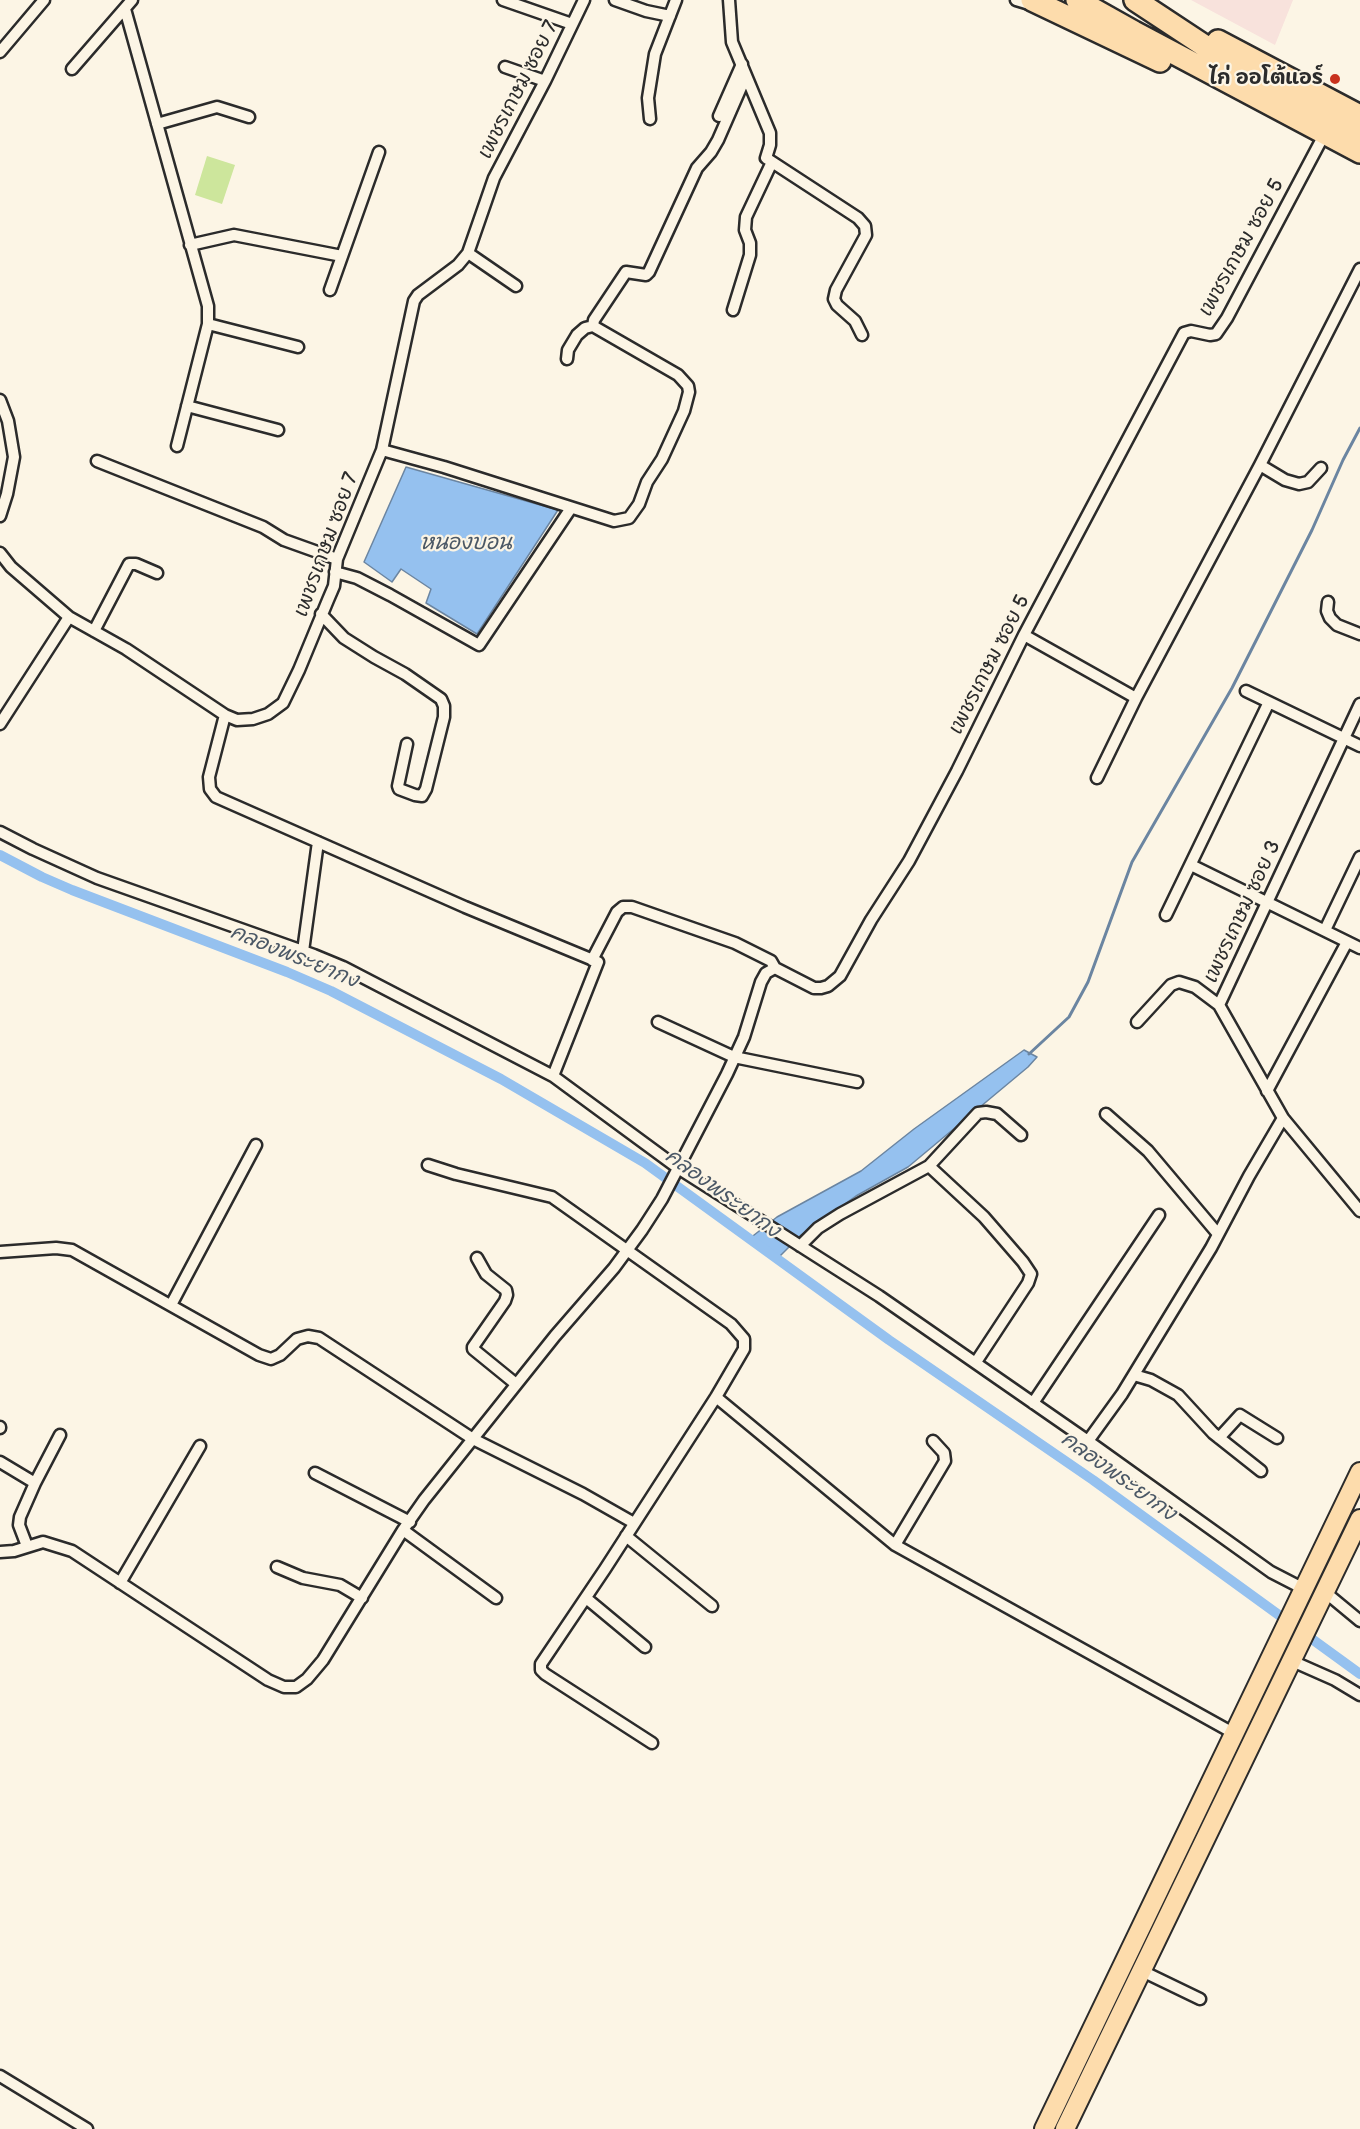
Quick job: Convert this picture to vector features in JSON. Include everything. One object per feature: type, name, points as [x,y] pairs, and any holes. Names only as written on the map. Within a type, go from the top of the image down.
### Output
[{"type":"highway","points":[[1077,0],[1360,152]]},
{"type":"highway","points":[[1136,0],[1360,116]]},
{"type":"highway","points":[[1136,0],[1232,64],[1360,134]]},
{"type":"highway","points":[[1038,3],[1178,70],[1316,128]]},
{"type":"main road","points":[[1065,2129],[1082,2072],[1235,1734],[1360,1472]]},
{"type":"main road","points":[[1044,2129],[1082,2072],[1142,1971],[1360,1519]]},
{"type":"street","points":[[0,52],[45,0]]},
{"type":"street","points":[[503,0],[573,24]]},
{"type":"street","name":"เพชรเกษม ซอย 7","points":[[0,553],[11,567],[69,617],[181,684],[225,715],[237,720],[253,719],[268,714],[283,703],[334,586],[337,559],[382,450],[414,301],[418,294],[458,265],[468,253],[495,178],[584,0]]},
{"type":"street","points":[[615,0],[646,11],[670,16]]},
{"type":"street","points":[[650,119],[648,98],[655,54],[676,0]]},
{"type":"street","points":[[729,0],[732,42],[770,133],[769,160],[746,217],[745,230],[750,243],[750,255],[733,310]]},
{"type":"street","points":[[1016,0],[1030,5],[1038,3]]},
{"type":"street","points":[[72,69],[128,4]]},
{"type":"street","points":[[128,4],[157,124],[208,306],[208,324],[177,446]]},
{"type":"street","points":[[719,116],[742,64]]},
{"type":"street","points":[[504,67],[545,81]]},
{"type":"street","points":[[592,326],[626,272],[646,275],[649,272],[697,168],[718,140],[747,76]]},
{"type":"street","points":[[157,124],[217,107],[249,117]]},
{"type":"street","name":"เพชรเกษม ซอย 5","points":[[775,968],[814,988],[828,986],[840,976],[871,920],[915,851],[1024,635],[1184,333],[1191,331],[1216,334],[1227,318],[1316,128]]},
{"type":"street","points":[[330,290],[379,152]]},
{"type":"street","points":[[769,160],[858,218],[865,226],[866,235],[836,290],[834,299],[837,305],[855,321],[862,335]]},
{"type":"street","points":[[190,245],[234,235],[342,256]]},
{"type":"street","points":[[468,253],[516,286]]},
{"type":"street","points":[[1097,778],[1136,698],[1260,465],[1360,269]]},
{"type":"street","points":[[208,324],[298,347]]},
{"type":"street","points":[[382,450],[444,467],[614,521],[629,518],[635,513],[647,482],[670,443],[684,411],[689,392],[686,382],[678,375],[592,326],[585,328],[577,335],[568,350],[567,358]]},
{"type":"street","points":[[0,400],[8,422],[14,457],[0,516]]},
{"type":"street","points":[[187,406],[278,430]]},
{"type":"street","points":[[98,461],[263,527],[284,540],[337,559]]},
{"type":"street","points":[[1260,465],[1285,480],[1299,484],[1308,482],[1321,468]]},
{"type":"street","points":[[335,572],[357,578],[390,594],[479,645],[571,508]]},
{"type":"street","points":[[94,631],[129,564],[136,564],[157,573]]},
{"type":"street","points":[[1328,602],[1327,611],[1337,625],[1360,634]]},
{"type":"street","points":[[321,614],[344,638],[405,674],[441,699],[444,706],[444,717],[426,789],[422,795],[399,789],[398,786],[407,744]]},
{"type":"street","points":[[0,724],[69,617]]},
{"type":"street","points":[[1024,635],[1136,698]]},
{"type":"street","points":[[1246,691],[1360,746]]},
{"type":"street","points":[[1166,915],[1269,702]]},
{"type":"street","name":"เพชรเกษม ซอย 3","points":[[1360,704],[1219,1005],[1283,1118],[1360,1211]]},
{"type":"street","points":[[225,715],[209,777],[210,789],[216,797],[465,907],[598,962],[553,1076]]},
{"type":"street","points":[[0,831],[33,849],[97,878],[303,951],[370,980],[553,1076],[677,1170],[765,1223],[976,1362],[1271,1572],[1303,1591]]},
{"type":"street","points":[[303,951],[318,842]]},
{"type":"street","points":[[1325,930],[1360,857]]},
{"type":"street","points":[[1191,865],[1360,948]]},
{"type":"street","points":[[0,1552],[14,1551],[43,1542],[72,1551],[268,1680],[284,1687],[296,1687],[307,1679],[323,1660],[424,1500],[555,1336],[614,1268],[642,1230],[662,1199],[744,1037],[761,982],[766,973],[775,968],[771,961],[735,943],[632,907],[623,907],[617,912],[592,960]]},
{"type":"street","points":[[1267,1091],[1347,942]]},
{"type":"street","points":[[1137,1022],[1171,985],[1179,982],[1195,987],[1219,1005]]},
{"type":"street","points":[[658,1022],[734,1057],[857,1082]]},
{"type":"street","points":[[799,1245],[818,1228],[840,1214],[928,1166],[978,1113],[997,1114],[1021,1135]]},
{"type":"street","points":[[1106,1114],[1158,1162],[1218,1234]]},
{"type":"street","points":[[1088,1441],[1134,1375],[1218,1234],[1283,1118]]},
{"type":"street","points":[[171,1305],[256,1145]]},
{"type":"street","points":[[428,1165],[552,1197],[731,1323],[744,1339],[744,1349],[716,1397],[541,1664],[541,1670],[652,1743]]},
{"type":"street","points":[[928,1166],[984,1217],[1031,1274],[1028,1283],[976,1362]]},
{"type":"street","points":[[1033,1403],[1159,1215]]},
{"type":"street","points":[[0,1252],[56,1248],[72,1250],[271,1359],[280,1355],[297,1339],[308,1336],[319,1338],[473,1439],[583,1494],[634,1523]]},
{"type":"street","points":[[477,1258],[486,1274],[506,1290],[507,1295],[505,1302],[473,1350],[516,1384]]},
{"type":"street","points":[[1134,1375],[1151,1380],[1178,1395],[1218,1438],[1261,1471]]},
{"type":"street","points":[[716,1397],[895,1545],[1235,1734]]},
{"type":"street","points":[[1218,1438],[1240,1415],[1277,1438]]},
{"type":"street","points":[[27,1546],[19,1525],[20,1517],[60,1435]]},
{"type":"street","points":[[895,1545],[945,1461],[944,1454],[933,1441]]},
{"type":"street","points":[[120,1583],[200,1446]]},
{"type":"street","points":[[0,1462],[35,1483]]},
{"type":"street","points":[[315,1473],[406,1526],[496,1598]]},
{"type":"street","points":[[626,1536],[712,1606]]},
{"type":"street","points":[[277,1567],[303,1578],[340,1585],[362,1598]]},
{"type":"street","points":[[586,1598],[645,1647]]},
{"type":"street","points":[[1322,1598],[1360,1621]]},
{"type":"street","points":[[1295,1654],[1360,1695]]},
{"type":"street","points":[[1142,1971],[1200,1999]]},
{"type":"street","points":[[0,2076],[87,2129]]},
{"type":"street","points":[[63,2129],[70,2118]]},
{"type":"shaded area","points":[[1191,0],[1293,0],[1275,45]]},
{"type":"green space","points":[[207,156],[235,165],[222,204],[195,195]]},
{"type":"water","name":"หนองบอน","points":[[406,467],[558,510],[477,634],[426,603],[431,589],[401,569],[392,582],[364,562]]},
{"type":"water","points":[[1024,1050],[1037,1057],[1028,1067],[908,1167],[856,1196],[801,1235],[777,1259],[749,1239],[777,1217],[861,1171],[914,1129]]},
{"type":"waterway","points":[[1029,1054],[1069,1017],[1088,982],[1132,862],[1232,688],[1312,530],[1360,428]]},
{"type":"waterway","name":"คลองพระยากง","points":[[0,855],[72,890],[331,991],[501,1079],[645,1163],[889,1340],[1093,1480],[1360,1674]]},
{"type":"place","name":"ไก่ ออโต้แอร์","points":[[1335,79]]}]
